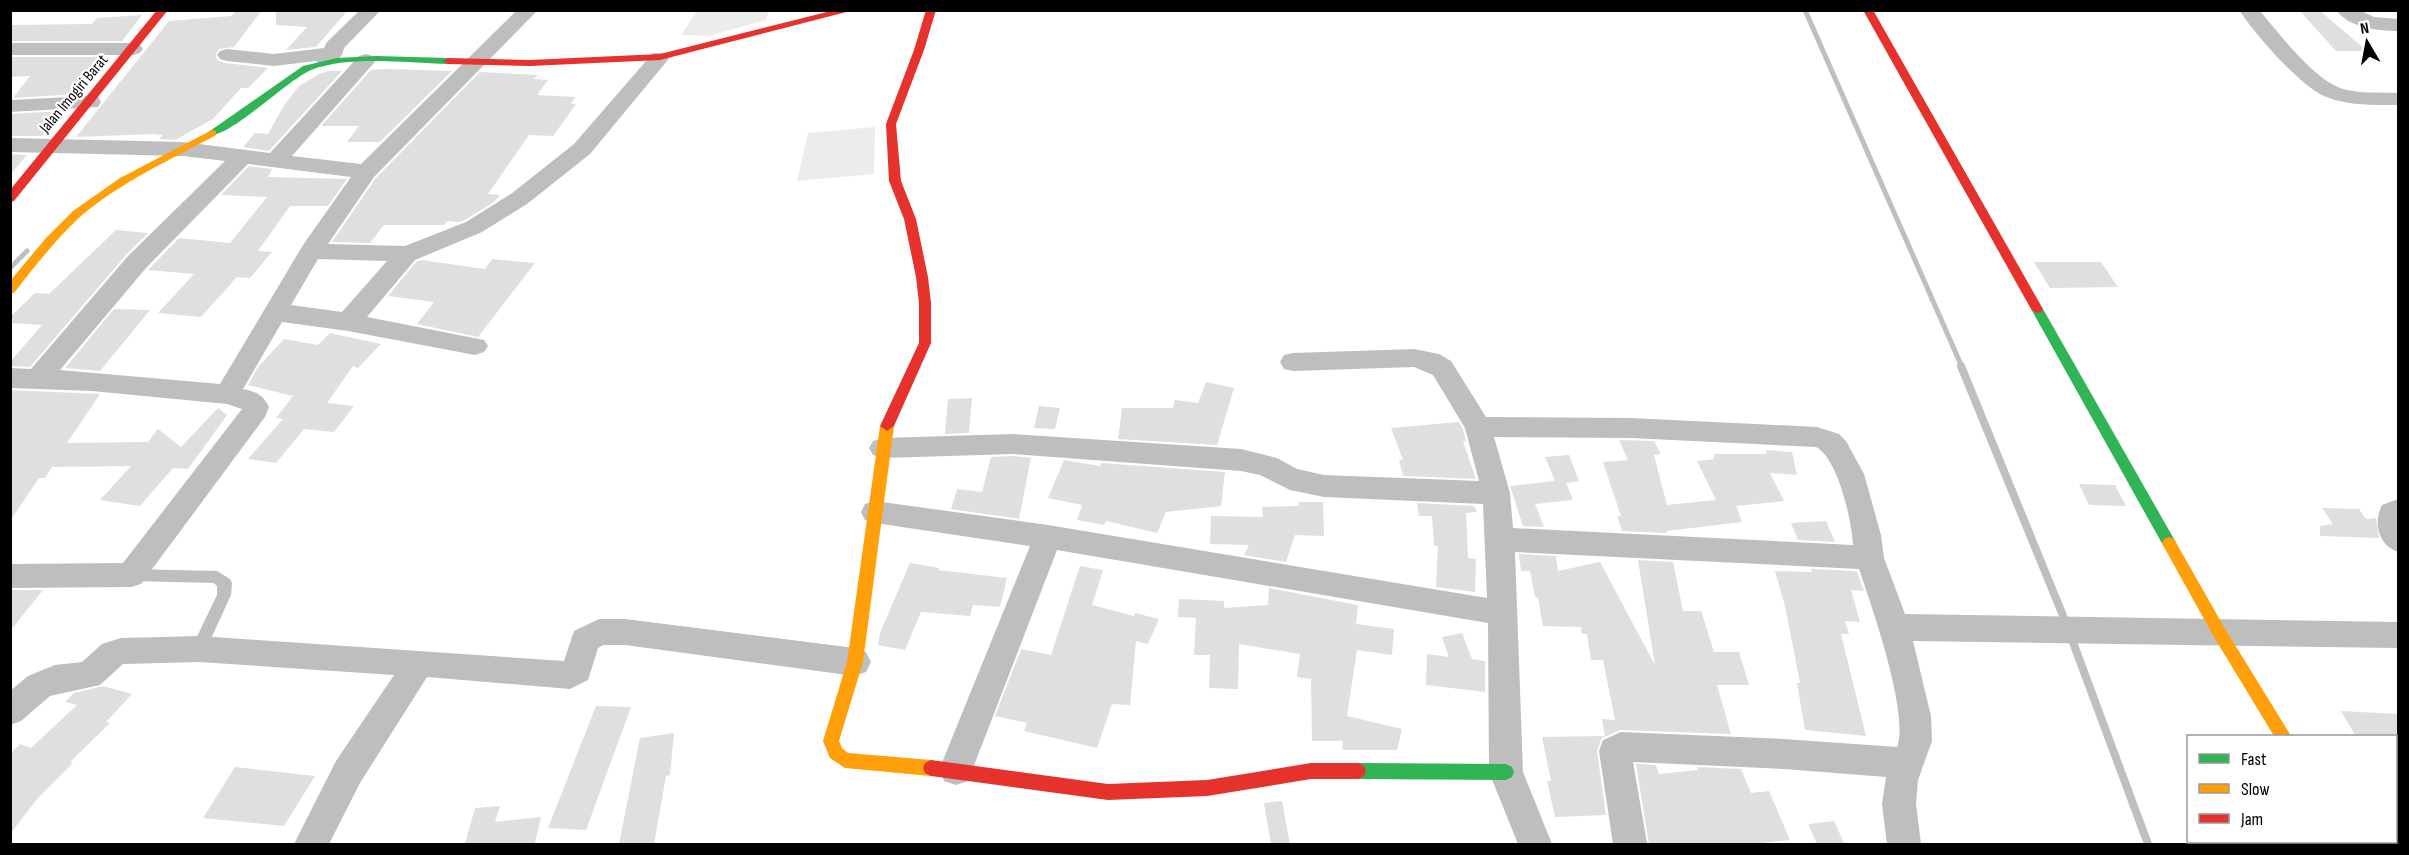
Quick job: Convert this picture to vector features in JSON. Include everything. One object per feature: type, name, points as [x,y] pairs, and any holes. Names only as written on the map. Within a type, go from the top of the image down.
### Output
[{"type":"street","name":"Jalan Imogiri Barat","points":[[10,198],[163,10]]},
{"type":"street","points":[[10,290],[51,239],[79,212],[174,148],[237,119],[296,74],[328,58],[334,46],[372,10]]},
{"type":"street","points":[[227,394],[311,251],[366,172],[529,10]]},
{"type":"street","points":[[227,55],[274,60],[481,56],[660,57],[849,10]]},
{"type":"street","points":[[931,10],[919,50],[891,124],[895,181],[910,219],[922,277],[925,303],[925,343],[887,423],[855,662],[831,741],[836,753],[845,760],[956,770],[1015,781],[1108,792],[1207,788],[1311,771],[1506,772]]},
{"type":"street","points":[[1868,10],[2219,632],[2282,735]]},
{"type":"street","points":[[2248,10],[2316,82],[2330,91],[2349,96],[2398,99]]},
{"type":"street","points":[[2345,10],[2362,21],[2398,25]]},
{"type":"street","points":[[10,50],[132,49]]},
{"type":"street","points":[[311,251],[407,254],[474,227],[519,199],[582,149],[660,57]]},
{"type":"street","points":[[276,160],[366,60]]},
{"type":"street","points":[[10,106],[90,102]]},
{"type":"street","points":[[10,145],[174,148],[366,172]]},
{"type":"street","points":[[38,379],[137,262],[243,156]]},
{"type":"street","points":[[348,322],[407,254]]},
{"type":"street","points":[[276,312],[348,322],[475,346]]},
{"type":"street","points":[[1293,362],[1414,358],[1430,361],[1443,368],[1478,427],[1496,493],[1500,539],[1506,772],[1536,844]]},
{"type":"street","points":[[10,378],[92,381],[227,394],[250,400],[256,407],[252,417],[131,575],[10,576]]},
{"type":"street","points":[[1478,427],[1631,428],[1817,436],[1829,441],[1836,448],[1850,474],[1867,535],[1869,558],[1894,627],[1915,716],[1916,741],[1901,780],[1899,804],[1904,844]]},
{"type":"street","points":[[884,448],[1013,444],[1229,459],[1267,466],[1290,479],[1324,486],[1496,493]]},
{"type":"street","points":[[2398,510],[2392,513],[2393,533],[2398,540]]},
{"type":"street","points":[[875,512],[1048,537],[1502,613]]},
{"type":"street","points":[[956,770],[1048,537]]},
{"type":"street","points":[[1500,539],[1869,558]]},
{"type":"street","points":[[1894,627],[2029,631],[2398,635]]},
{"type":"street","points":[[10,711],[39,686],[55,680],[89,675],[113,654],[121,651],[199,649],[570,675],[577,670],[585,640],[599,632],[637,634],[855,662]]},
{"type":"street","points":[[311,844],[348,772],[419,663]]},
{"type":"street","points":[[1630,843],[1615,751],[1620,747],[1784,754],[1907,763]]},
{"type":"lane","points":[[131,575],[217,577],[225,584],[224,595],[199,649]]},
{"type":"shaded area","points":[[697,11],[769,11],[766,20],[709,36],[681,35]]},
{"type":"shaded area","points":[[875,127],[874,174],[797,181],[808,133]]},
{"type":"building","points":[[237,10],[262,10],[234,47],[219,49],[215,56],[219,61],[226,63],[268,68],[248,88],[241,88],[213,119],[175,140],[159,139],[163,135],[154,134],[76,137],[169,21],[231,16]]},
{"type":"building","points":[[276,10],[348,10],[316,47],[286,50],[307,27],[276,25]]},
{"type":"building","points":[[2299,10],[2319,10],[2367,51],[2336,51]]},
{"type":"building","points":[[142,15],[122,41],[10,41],[10,25],[92,24],[97,18]]},
{"type":"building","points":[[10,57],[108,57],[77,94],[13,98],[30,76],[10,77]]},
{"type":"building","points":[[371,70],[452,71],[380,142],[347,142],[359,126],[321,126]]},
{"type":"building","points":[[329,71],[342,71],[269,151],[243,147],[255,133],[268,134],[285,104],[299,86]]},
{"type":"building","points":[[480,72],[538,75],[534,79],[548,80],[537,95],[575,97],[571,104],[576,104],[553,136],[529,135],[488,194],[500,195],[494,202],[465,220],[448,221],[444,225],[384,225],[370,243],[332,242],[376,178]]},
{"type":"building","points":[[63,111],[42,136],[10,136],[10,114]]},
{"type":"building","points":[[10,154],[27,155],[10,175]]},
{"type":"building","points":[[249,166],[272,169],[268,177],[347,179],[328,206],[290,206],[258,251],[272,252],[250,278],[237,277],[201,317],[158,313],[194,274],[148,270],[179,238],[230,243],[267,197],[221,195]]},
{"type":"building","points":[[116,230],[148,233],[126,255],[30,367],[10,366],[10,362],[42,325],[10,323],[10,317],[35,293],[49,294]]},
{"type":"building","points":[[492,259],[535,263],[478,337],[417,324],[434,302],[388,296],[416,262],[421,260],[485,269]]},
{"type":"building","points":[[2034,262],[2101,262],[2118,287],[2050,288]]},
{"type":"building","points":[[114,309],[150,310],[100,371],[65,368]]},
{"type":"building","points":[[330,333],[381,344],[358,368],[353,366],[327,403],[354,406],[334,432],[304,429],[276,463],[248,459],[283,419],[276,418],[293,396],[248,385],[258,367],[284,339],[318,345]]},
{"type":"building","points":[[1206,382],[1234,388],[1217,445],[1118,439],[1122,408],[1173,408],[1175,400],[1198,403]]},
{"type":"building","points":[[10,390],[100,394],[67,443],[148,442],[158,429],[181,447],[218,408],[227,415],[188,469],[173,468],[140,506],[100,500],[131,466],[52,467],[45,478],[39,478],[10,521]]},
{"type":"building","points":[[972,398],[969,433],[945,434],[948,399]]},
{"type":"building","points":[[1039,406],[1060,408],[1055,429],[1034,428]]},
{"type":"building","points":[[1459,422],[1463,429],[1466,441],[1463,441],[1476,479],[1403,476],[1399,460],[1403,460],[1391,428]]},
{"type":"building","points":[[1619,440],[1654,441],[1661,454],[1654,455],[1667,505],[1716,500],[1697,461],[1714,459],[1714,454],[1767,454],[1766,450],[1792,452],[1797,475],[1770,473],[1784,501],[1736,506],[1742,522],[1667,531],[1667,533],[1622,531],[1617,516],[1621,516],[1603,462],[1628,460]]},
{"type":"building","points":[[1569,455],[1579,481],[1566,483],[1573,500],[1535,504],[1544,527],[1523,526],[1510,486],[1555,481],[1545,457]]},
{"type":"building","points":[[991,457],[1031,458],[1019,519],[951,509],[957,489],[982,492]]},
{"type":"building","points":[[1064,460],[1100,466],[1101,463],[1225,472],[1221,506],[1166,512],[1157,533],[1106,521],[1104,525],[1077,520],[1082,505],[1048,498]]},
{"type":"building","points":[[2079,484],[2115,485],[2126,506],[2089,505]]},
{"type":"building","points":[[1299,502],[1323,502],[1324,536],[1295,535],[1286,562],[1244,555],[1249,545],[1210,544],[1211,516],[1263,517],[1262,507],[1299,506]]},
{"type":"building","points":[[1417,503],[1474,506],[1477,512],[1466,513],[1468,558],[1476,559],[1475,592],[1436,587],[1438,546],[1434,546],[1432,516],[1419,516]]},
{"type":"building","points":[[2322,508],[2359,509],[2366,519],[2376,518],[2379,538],[2320,536],[2320,526],[2333,524]]},
{"type":"building","points":[[1826,521],[1835,542],[1798,540],[1791,523]]},
{"type":"building","points":[[1519,554],[1556,556],[1558,571],[1600,562],[1655,665],[1638,560],[1673,562],[1683,611],[1701,611],[1714,652],[1739,652],[1749,685],[1717,685],[1731,734],[1621,730],[1602,738],[1597,751],[1606,815],[1555,817],[1547,781],[1551,781],[1542,737],[1605,736],[1602,719],[1615,720],[1603,660],[1591,660],[1587,634],[1582,634],[1581,627],[1543,626],[1530,571],[1521,571]]},
{"type":"building","points":[[910,563],[939,568],[938,570],[1007,578],[1000,607],[973,605],[970,616],[921,612],[905,650],[878,645],[880,633]]},
{"type":"building","points":[[1080,566],[1103,570],[1092,605],[1134,616],[1135,613],[1159,619],[1148,644],[1136,641],[1130,705],[1112,704],[1097,748],[1024,731],[1027,723],[995,716],[1021,649],[1051,655]]},
{"type":"building","points":[[1811,569],[1857,571],[1864,591],[1851,590],[1860,622],[1845,621],[1849,634],[1841,634],[1866,736],[1805,730],[1797,683],[1800,683],[1785,606],[1775,571],[1812,572]]},
{"type":"building","points":[[1269,588],[1358,605],[1356,624],[1394,629],[1392,655],[1357,650],[1347,716],[1402,729],[1397,750],[1346,750],[1342,749],[1343,741],[1312,741],[1311,679],[1297,677],[1300,654],[1239,644],[1238,689],[1209,688],[1210,655],[1194,655],[1196,618],[1178,617],[1179,599],[1224,601],[1224,608],[1268,605]]},
{"type":"building","points":[[10,590],[43,590],[10,631]]},
{"type":"building","points":[[1462,633],[1472,659],[1485,661],[1485,692],[1426,685],[1427,654],[1449,657],[1442,637]]},
{"type":"building","points":[[103,686],[132,694],[106,722],[110,723],[70,762],[73,763],[38,798],[10,834],[10,754],[20,744],[31,748],[77,705],[65,702],[74,693]]},
{"type":"building","points":[[596,706],[631,707],[586,830],[548,828]]},
{"type":"building","points":[[2341,711],[2398,714],[2398,737],[2397,735],[2355,735]]},
{"type":"building","points":[[674,733],[670,775],[666,776],[654,844],[619,844],[640,738]]},
{"type":"building","points":[[1636,764],[1656,765],[1659,774],[1698,770],[1697,767],[1741,769],[1751,793],[1769,791],[1790,840],[1751,844],[1649,844]]},
{"type":"building","points":[[235,767],[315,776],[284,826],[203,818]]},
{"type":"building","points":[[1282,801],[1290,844],[1271,844],[1264,803]]},
{"type":"building","points":[[500,806],[495,822],[541,817],[535,843],[465,844],[475,808]]},
{"type":"building","points":[[1834,821],[1844,843],[1817,844],[1808,824]]},
{"type":"waterway","points":[[1805,10],[1962,367]]},
{"type":"waterway","points":[[10,268],[27,251]]},
{"type":"waterway","points":[[1961,366],[2066,623]]},
{"type":"waterway","points":[[2071,637],[2148,844]]},
{"type":"traffic: fast","points":[[212,133],[246,112],[296,74],[320,64],[356,59],[448,61]]},
{"type":"traffic: fast","points":[[2037,309],[2169,543]]},
{"type":"traffic: fast","points":[[1358,771],[1506,772]]},
{"type":"traffic: slow","points":[[10,290],[50,241],[91,203],[142,170],[212,133]]},
{"type":"traffic: slow","points":[[887,426],[855,662],[831,741],[836,753],[845,760],[931,768]]},
{"type":"traffic: slow","points":[[2169,543],[2219,632],[2282,735]]},
{"type":"traffic: jam","points":[[10,198],[163,10]]},
{"type":"traffic: jam","points":[[448,61],[530,63],[660,57],[849,10]]},
{"type":"traffic: jam","points":[[887,426],[925,343],[925,303],[922,277],[910,219],[895,181],[891,124],[919,50],[931,10]]},
{"type":"traffic: jam","points":[[1868,10],[2037,309]]},
{"type":"traffic: jam","points":[[931,768],[1108,792],[1207,788],[1311,771],[1358,771]]}]
